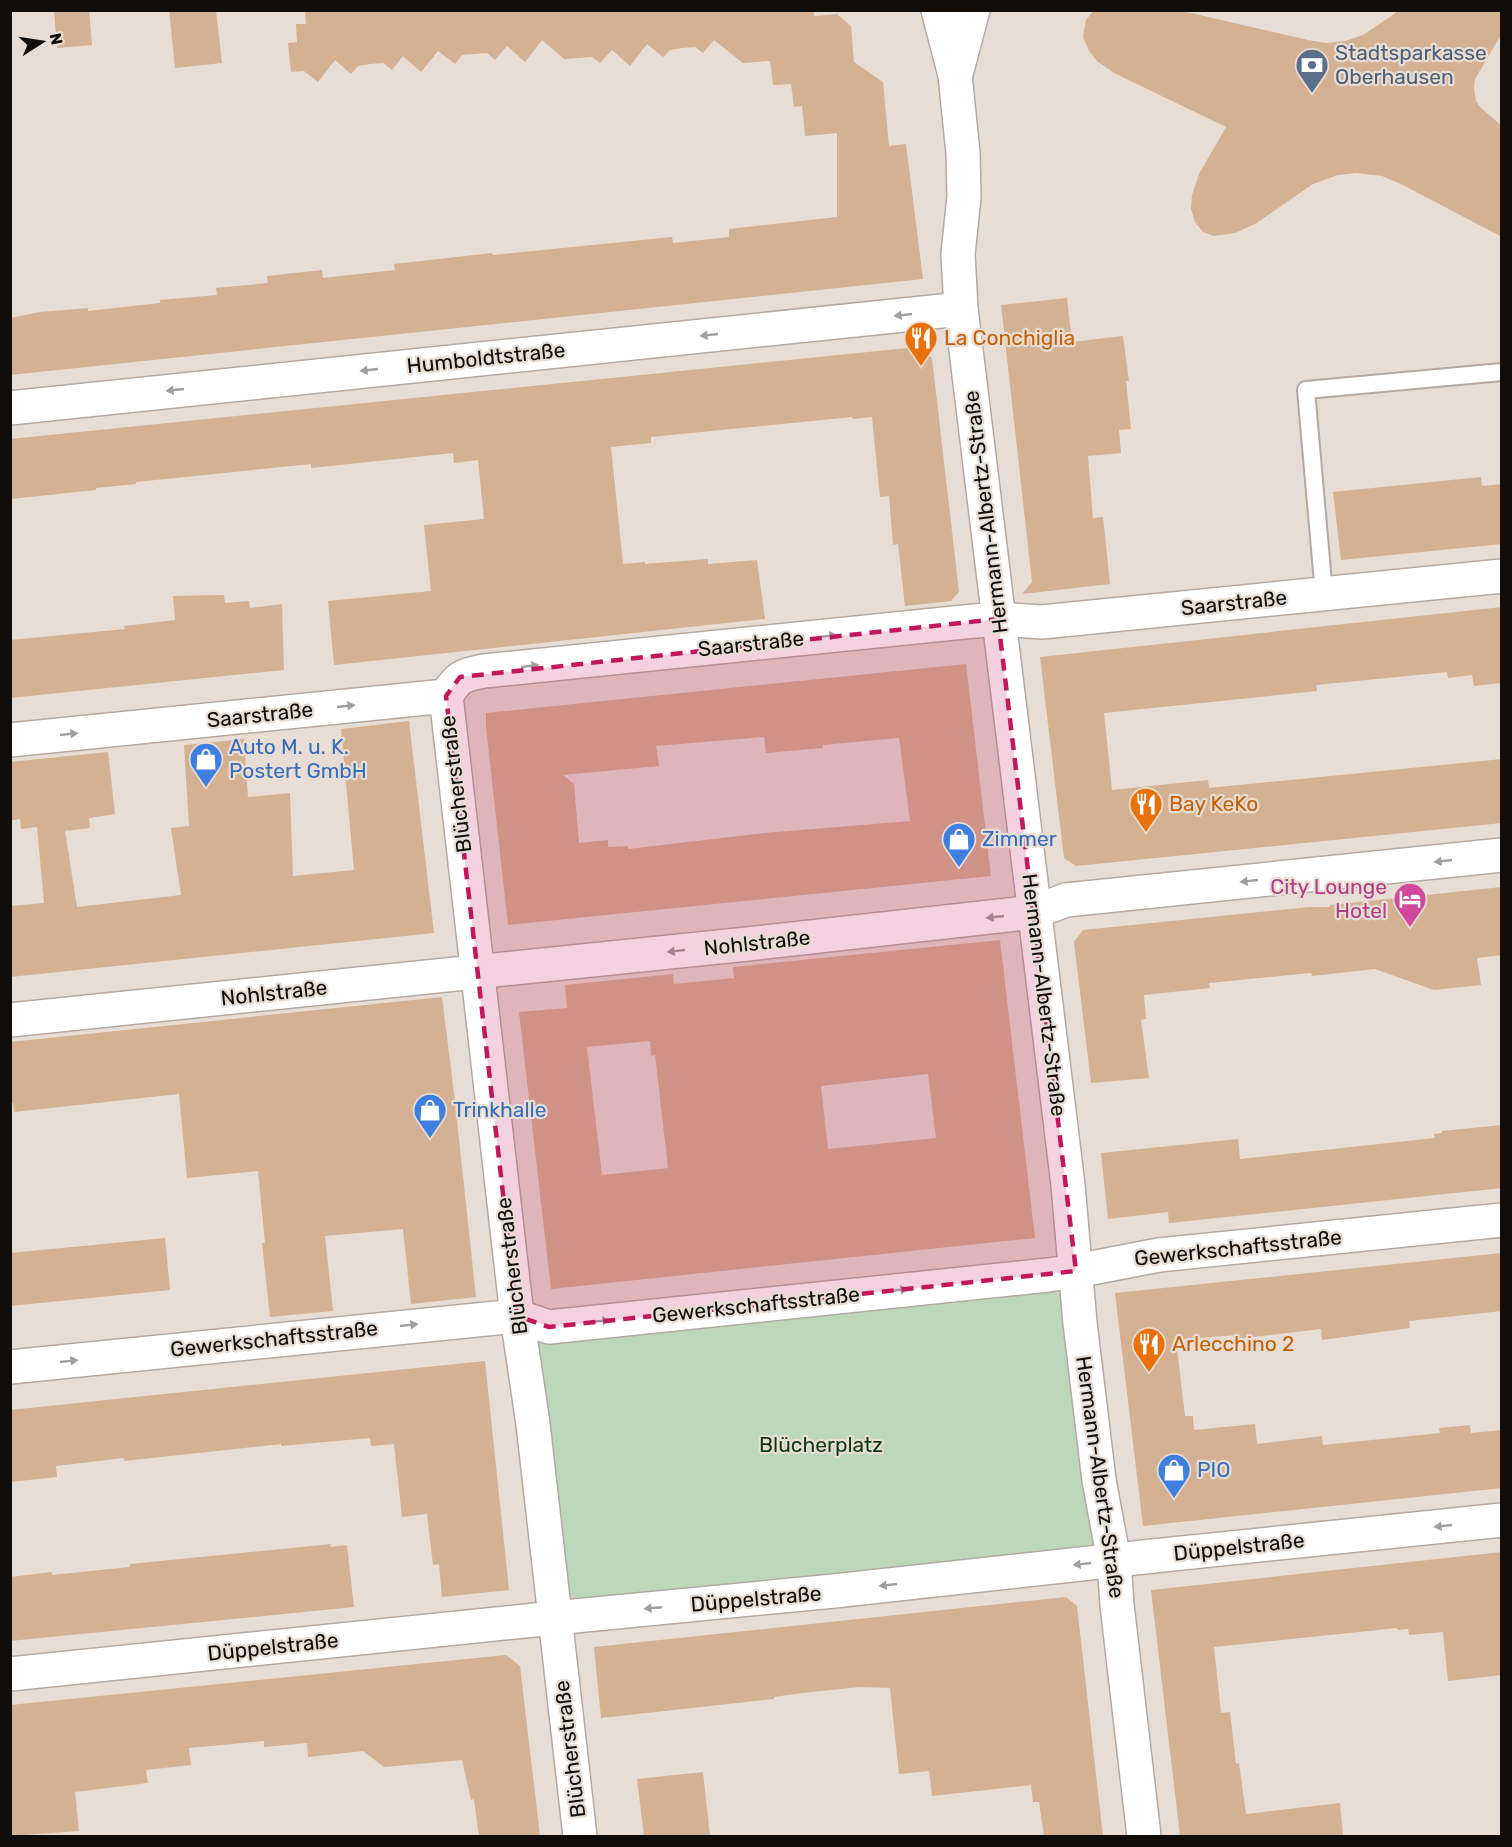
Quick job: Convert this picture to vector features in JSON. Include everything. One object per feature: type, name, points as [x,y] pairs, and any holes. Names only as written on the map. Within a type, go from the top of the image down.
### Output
[{"type":"street","name":"Hermann-Albertz-Straße","points":[[938,10],[955,75],[963,153],[964,197],[958,254],[962,309],[1066,1174],[1080,1323],[1099,1480],[1114,1561],[1144,1836]]},
{"type":"street","points":[[955,75],[973,10]]},
{"type":"street","name":"Humboldtstraße","points":[[10,408],[962,309]]},
{"type":"street","name":"Saarstraße","points":[[10,740],[446,696],[460,677],[484,671],[998,619],[1042,622],[1502,576]]},
{"type":"street","name":"Blücherstraße","points":[[446,696],[517,1316],[548,1543],[554,1617],[580,1836]]},
{"type":"street","name":"Nohlstraße","points":[[10,1020],[757,943],[1034,912],[1066,900],[1502,855]]},
{"type":"street","name":"Gewerkschaftsstraße","points":[[10,1367],[517,1316],[549,1327],[1076,1271],[1159,1255],[1502,1220]]},
{"type":"street","name":"Düppelstraße","points":[[10,1674],[554,1617],[834,1591],[1502,1520]]},
{"type":"lane","points":[[1324,594],[1306,390],[1502,372]]},
{"type":"highlighted area","points":[[998,619],[1076,1271],[549,1327],[517,1316],[446,696],[460,677]]},
{"type":"green space","name":"Blücherplatz","points":[[1076,1271],[1114,1561],[554,1618],[517,1316]]},
{"type":"building","points":[[54,10],[89,10],[92,45],[57,48]]},
{"type":"building","points":[[169,10],[216,10],[222,63],[175,68]]},
{"type":"building","points":[[305,10],[813,10],[814,16],[837,14],[851,26],[854,62],[883,82],[889,146],[906,144],[923,279],[10,375],[10,318],[40,312],[88,308],[88,311],[160,303],[160,300],[217,295],[216,288],[268,283],[267,276],[322,270],[323,278],[395,270],[394,264],[492,253],[493,255],[672,237],[673,243],[729,237],[729,229],[837,217],[837,133],[805,136],[802,106],[794,107],[791,84],[773,85],[770,61],[743,63],[714,40],[703,53],[695,47],[682,48],[670,50],[663,57],[647,44],[630,66],[612,50],[600,63],[592,57],[564,59],[542,40],[525,62],[507,46],[495,60],[487,53],[462,55],[455,64],[438,51],[421,72],[403,56],[392,70],[383,63],[370,64],[358,66],[351,74],[335,60],[318,82],[304,71],[291,72],[288,43],[297,42],[296,24],[306,24]]},
{"type":"building","name":"Stadtsparkasse Oberhausen","points":[[1094,10],[1178,10],[1326,43],[1345,41],[1363,35],[1400,10],[1502,10],[1502,33],[1475,79],[1474,88],[1476,101],[1480,107],[1502,126],[1502,237],[1401,184],[1382,176],[1357,173],[1338,175],[1313,184],[1255,224],[1235,233],[1214,236],[1203,232],[1195,222],[1191,209],[1192,195],[1199,174],[1226,127],[1116,74],[1097,61],[1089,51],[1083,37],[1086,20]]},
{"type":"building","points":[[1067,298],[1072,342],[1123,336],[1129,381],[1126,381],[1131,429],[1119,430],[1121,453],[1088,456],[1093,518],[1103,517],[1110,584],[1022,594],[1032,582],[1001,305]]},
{"type":"building","points":[[917,347],[932,358],[959,592],[951,601],[905,606],[898,544],[893,545],[889,496],[880,497],[872,417],[853,419],[852,417],[651,437],[651,443],[611,447],[623,564],[708,559],[708,564],[757,560],[765,619],[334,665],[328,601],[431,591],[424,525],[484,519],[478,460],[454,463],[453,453],[311,468],[311,464],[136,482],[136,484],[96,488],[96,490],[10,499],[10,439]]},
{"type":"building","points":[[1481,477],[1482,486],[1502,484],[1502,544],[1341,560],[1333,492]]},
{"type":"building","points":[[224,595],[225,603],[249,601],[250,608],[282,604],[284,670],[10,698],[10,640],[125,629],[124,626],[175,620],[173,596]]},
{"type":"building","points":[[1502,607],[1502,683],[1474,686],[1472,675],[1448,678],[1447,672],[1316,685],[1317,691],[1104,713],[1112,790],[1208,780],[1209,788],[1502,759],[1502,823],[1076,866],[1064,858],[1040,657]]},
{"type":"building","points":[[966,664],[991,876],[508,925],[486,713]],"holes":[[[764,737],[766,753],[899,738],[910,821],[764,833],[628,849],[628,846],[608,847],[608,840],[579,843],[574,784],[563,775],[659,766],[656,746]]]},
{"type":"building","points":[[409,721],[434,933],[10,977],[10,906],[44,903],[37,827],[21,829],[20,819],[10,821],[10,762],[108,752],[115,814],[89,818],[90,828],[65,831],[77,907],[181,895],[171,828],[189,826],[184,745],[244,739],[248,797],[290,793],[293,876],[354,870],[341,729]]},
{"type":"building","points":[[1502,887],[1502,955],[1477,958],[1481,985],[1434,990],[1375,969],[1209,983],[1210,988],[1144,995],[1146,1019],[1141,1020],[1149,1078],[1091,1083],[1074,942],[1083,930],[1309,907],[1330,907],[1330,905]]},
{"type":"building","points":[[1000,940],[1035,1238],[551,1289],[519,1012],[567,1008],[565,985],[673,974],[674,984],[734,978],[733,967]],"holes":[[[650,1041],[651,1056],[655,1055],[668,1168],[602,1175],[587,1047]],[[928,1074],[936,1138],[828,1149],[821,1086]]]},
{"type":"building","points":[[442,997],[476,1297],[411,1304],[403,1229],[325,1236],[333,1311],[270,1317],[262,1243],[265,1243],[258,1171],[187,1178],[179,1094],[14,1112],[13,1103],[10,1103],[10,1042]]},
{"type":"building","points":[[1502,1125],[1502,1188],[1169,1223],[1168,1212],[1108,1219],[1101,1153],[1238,1139],[1240,1159],[1435,1138],[1434,1134],[1442,1133],[1442,1131]]},
{"type":"building","points":[[165,1238],[170,1290],[10,1306],[10,1253]]},
{"type":"building","points":[[1502,1253],[1502,1311],[1409,1321],[1410,1328],[1322,1340],[1321,1329],[1237,1339],[1237,1335],[1176,1340],[1185,1416],[1193,1416],[1194,1430],[1255,1424],[1257,1444],[1322,1436],[1323,1445],[1440,1433],[1439,1428],[1470,1425],[1471,1433],[1502,1430],[1502,1488],[1143,1526],[1115,1293]]},
{"type":"building","points":[[485,1361],[509,1590],[442,1597],[439,1564],[433,1565],[427,1514],[402,1517],[394,1444],[371,1446],[370,1438],[281,1446],[281,1444],[124,1461],[124,1458],[56,1466],[57,1477],[10,1482],[10,1410]]},
{"type":"building","points":[[331,1544],[330,1547],[347,1545],[354,1607],[10,1641],[10,1577],[130,1567],[130,1564]]},
{"type":"building","points":[[1502,1552],[1502,1675],[1448,1681],[1443,1632],[1409,1635],[1408,1629],[1398,1630],[1397,1628],[1214,1647],[1221,1713],[1230,1712],[1236,1764],[1239,1763],[1246,1814],[1340,1803],[1343,1836],[1180,1836],[1151,1590]]},
{"type":"building","points":[[1066,1597],[1077,1606],[1103,1836],[1044,1836],[1039,1802],[1033,1802],[1031,1785],[932,1796],[929,1771],[899,1774],[890,1688],[860,1687],[802,1693],[774,1697],[774,1699],[601,1718],[594,1647]]},
{"type":"building","points":[[506,1655],[520,1666],[540,1836],[479,1836],[474,1799],[471,1800],[462,1760],[384,1767],[363,1751],[308,1757],[307,1743],[264,1747],[264,1741],[189,1748],[191,1765],[146,1770],[148,1783],[75,1792],[79,1831],[10,1836],[10,1705]]},
{"type":"building","points":[[703,1772],[710,1836],[644,1836],[637,1779]]},
{"type":"place","name":"Stadtsparkasse Oberhausen","points":[[1312,94]]},
{"type":"place","name":"La Conchiglia","points":[[921,367]]},
{"type":"place","name":"Auto M. u. K. Postert GmbH","points":[[206,788]]},
{"type":"place","name":"Bay KeKo","points":[[1146,833]]},
{"type":"place","name":"Zimmer","points":[[959,868]]},
{"type":"place","name":"City Lounge Hotel","points":[[1410,928]]},
{"type":"place","name":"Trinkhalle","points":[[430,1139]]},
{"type":"place","name":"Arlecchino 2","points":[[1149,1373]]},
{"type":"place","name":"PIO","points":[[1174,1499]]}]
